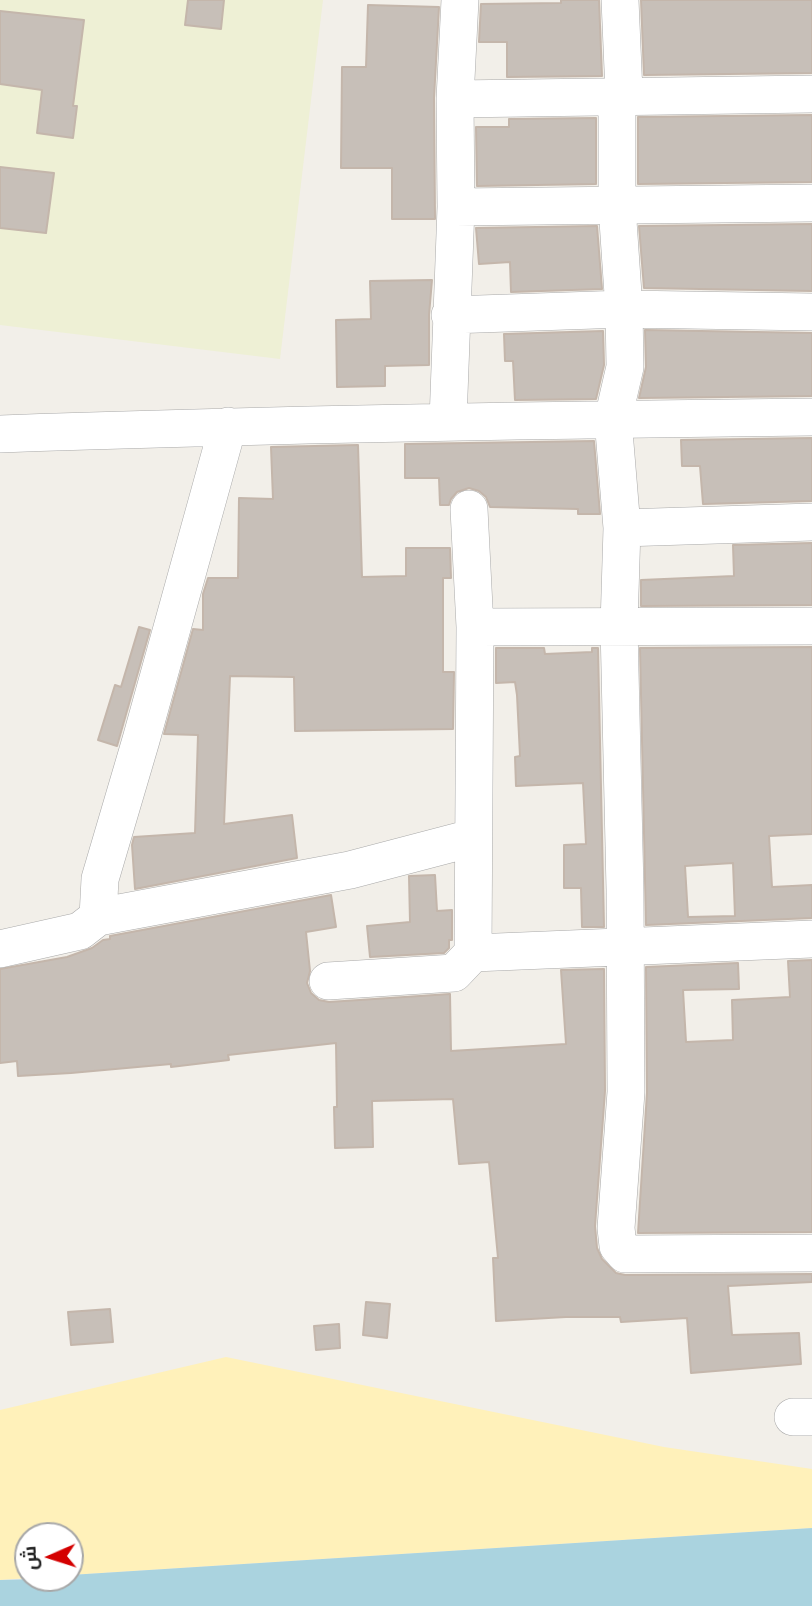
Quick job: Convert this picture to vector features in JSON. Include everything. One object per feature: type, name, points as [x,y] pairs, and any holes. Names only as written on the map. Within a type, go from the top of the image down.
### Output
[{"type":"street","points":[[449,421],[450,316],[456,207],[455,99],[460,0]]},
{"type":"street","points":[[617,96],[624,93],[620,0]]},
{"type":"street","points":[[455,99],[812,94]]},
{"type":"street","points":[[617,96],[617,206],[625,367],[614,419],[622,528],[618,626],[626,1092],[616,1228],[620,1251],[625,1254],[812,1253]]},
{"type":"street","points":[[456,207],[812,203]]},
{"type":"street","points":[[450,316],[624,309],[812,312]]},
{"type":"street","points":[[0,434],[449,421],[812,417]]},
{"type":"street","points":[[98,917],[100,879],[228,426]]},
{"type":"street","points":[[469,509],[475,627],[473,953]]},
{"type":"street","points":[[622,528],[812,522]]},
{"type":"street","points":[[475,627],[812,626]]},
{"type":"street","points":[[0,949],[79,931],[98,917],[350,870],[472,838]]},
{"type":"street","points":[[328,981],[454,973],[473,953],[812,939]]},
{"type":"green space","points":[[0,0],[323,0],[280,359],[0,325]]},
{"type":"sand","points":[[226,1357],[664,1447],[812,1469],[812,1528],[84,1574],[84,1522],[14,1522],[14,1579],[0,1580],[0,1410]]},
{"type":"water","points":[[812,1528],[812,1606],[0,1606],[0,1580],[14,1580],[14,1592],[84,1592],[84,1574]]},
{"type":"building","points":[[188,0],[224,0],[221,29],[185,25]]},
{"type":"building","points":[[561,0],[599,0],[602,76],[507,77],[507,42],[479,42],[481,4],[561,3]]},
{"type":"building","points":[[641,0],[812,0],[812,73],[644,75]]},
{"type":"building","points":[[368,5],[439,7],[434,98],[435,219],[392,219],[392,168],[341,168],[342,67],[366,67]]},
{"type":"building","points":[[0,11],[84,20],[73,106],[77,106],[73,138],[37,133],[42,90],[0,84]]},
{"type":"building","points":[[812,115],[812,182],[638,184],[638,117]]},
{"type":"building","points":[[596,118],[596,184],[477,186],[476,127],[509,127],[509,119]]},
{"type":"building","points":[[0,167],[54,173],[46,233],[0,228]]},
{"type":"building","points":[[812,224],[812,291],[644,288],[639,226]]},
{"type":"building","points":[[597,226],[602,289],[511,292],[510,262],[479,264],[476,228]]},
{"type":"building","points":[[432,280],[429,365],[385,366],[385,386],[337,387],[336,320],[371,319],[370,281]]},
{"type":"building","points":[[645,330],[812,333],[812,396],[639,398],[646,367]]},
{"type":"building","points":[[603,331],[604,365],[596,399],[515,400],[513,361],[505,361],[504,334]]},
{"type":"building","points":[[812,438],[812,501],[703,504],[700,466],[682,466],[681,440]]},
{"type":"building","points":[[594,441],[600,514],[578,514],[578,509],[490,507],[486,497],[469,488],[457,492],[449,505],[440,505],[439,478],[405,478],[405,444]]},
{"type":"building","points":[[358,445],[362,577],[406,576],[406,548],[450,548],[451,578],[443,578],[443,672],[454,672],[453,729],[295,731],[294,677],[230,676],[224,824],[292,815],[297,858],[135,889],[132,845],[134,837],[195,833],[198,735],[164,734],[193,629],[203,630],[203,594],[208,578],[238,578],[239,498],[273,499],[271,447]]},
{"type":"building","points":[[812,543],[812,605],[641,606],[641,580],[734,576],[733,545]]},
{"type":"building","points":[[139,627],[150,630],[117,746],[98,740],[115,685],[121,687]]},
{"type":"building","points":[[812,647],[812,834],[769,836],[772,887],[812,885],[812,918],[646,925],[640,648]],"holes":[[[733,863],[735,916],[688,917],[685,866]]]},
{"type":"building","points":[[496,648],[544,648],[545,654],[592,652],[592,648],[598,648],[604,927],[582,927],[581,888],[564,888],[564,845],[586,844],[583,783],[516,786],[515,757],[520,756],[517,695],[515,682],[496,683]]},
{"type":"building","points":[[435,875],[437,911],[452,910],[452,940],[449,940],[449,948],[444,953],[370,957],[367,926],[410,922],[409,876]]},
{"type":"building","points":[[331,895],[336,927],[306,932],[310,971],[307,983],[311,993],[319,1000],[329,1002],[450,994],[451,1051],[566,1044],[561,970],[604,969],[605,1091],[595,1226],[597,1248],[602,1259],[616,1273],[625,1275],[812,1274],[812,1282],[728,1286],[732,1335],[799,1333],[801,1364],[691,1373],[687,1318],[621,1322],[620,1317],[496,1321],[493,1258],[498,1258],[489,1162],[459,1164],[453,1099],[372,1101],[373,1147],[335,1148],[336,1043],[228,1055],[229,1060],[171,1067],[171,1064],[71,1073],[18,1076],[17,1061],[0,1063],[0,969],[67,957],[92,948],[103,940],[110,939],[110,936]]},
{"type":"building","points":[[812,960],[812,1232],[638,1233],[647,1093],[646,967],[738,963],[739,989],[683,990],[686,1042],[733,1040],[732,1000],[790,997],[788,961]]},
{"type":"building","points":[[366,1302],[390,1304],[387,1338],[363,1335]]},
{"type":"building","points":[[110,1309],[113,1342],[71,1345],[68,1312]]},
{"type":"building","points":[[339,1324],[340,1348],[316,1350],[314,1326]]}]
